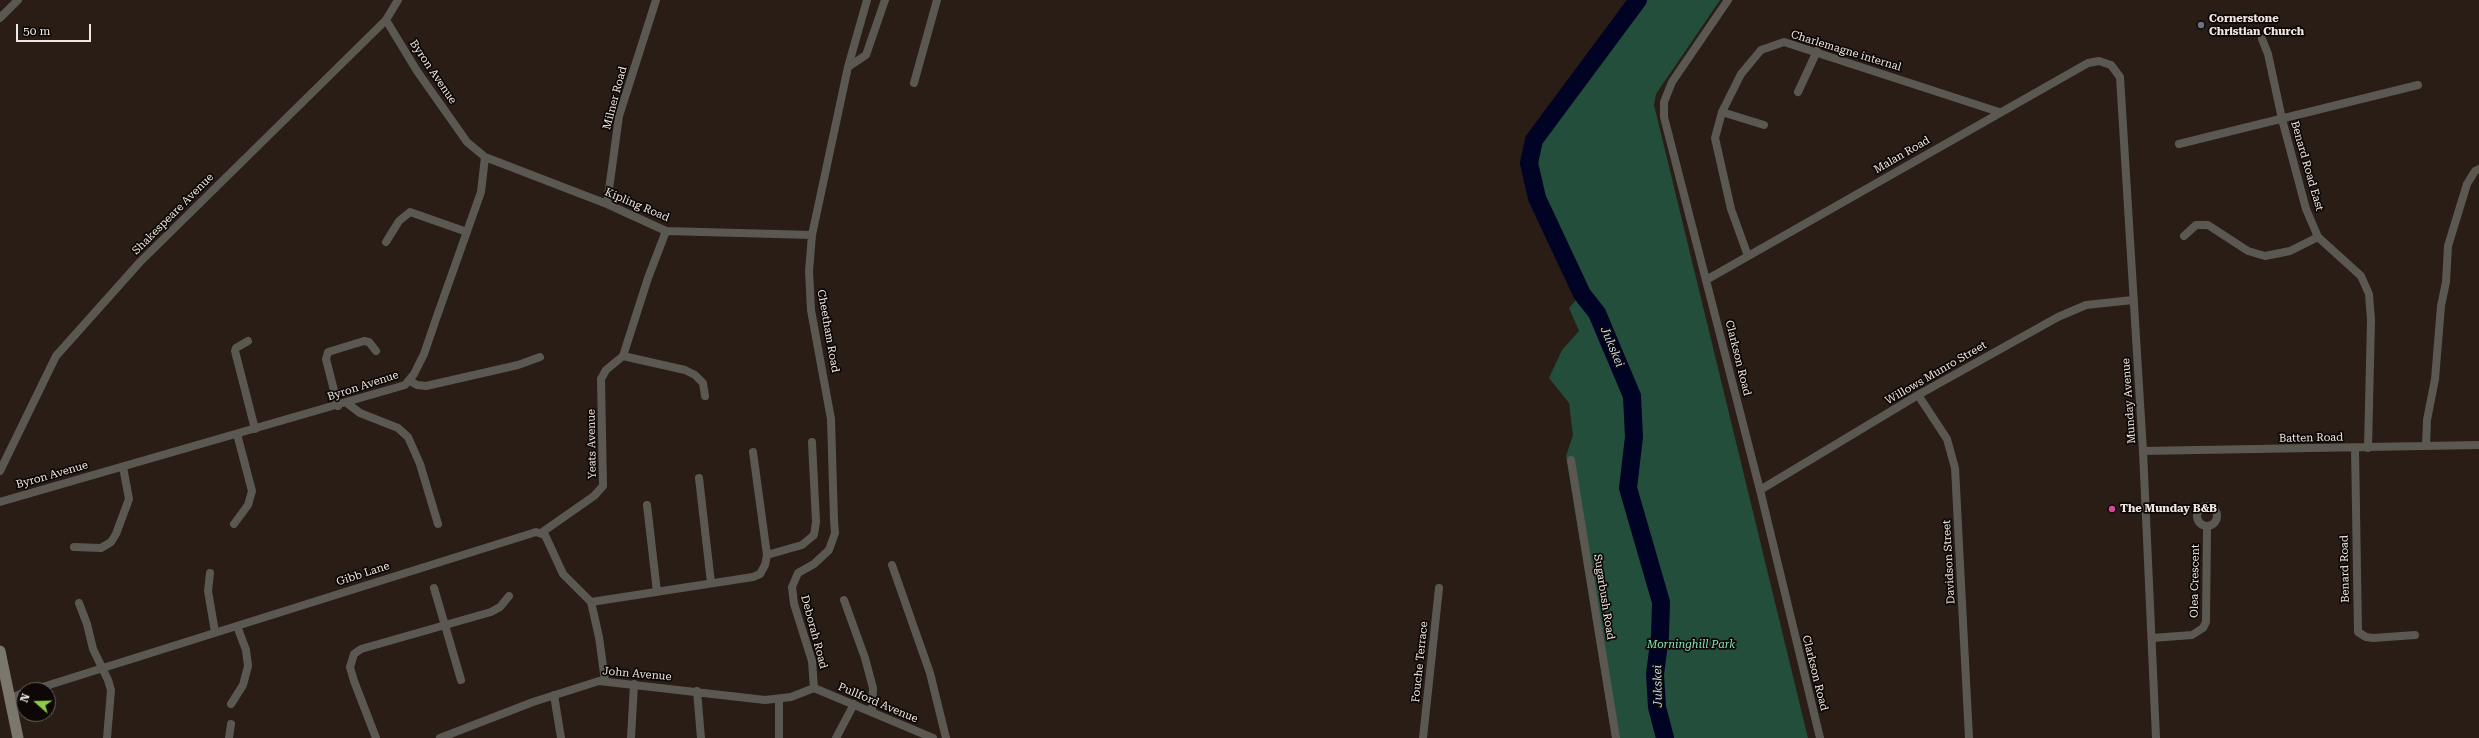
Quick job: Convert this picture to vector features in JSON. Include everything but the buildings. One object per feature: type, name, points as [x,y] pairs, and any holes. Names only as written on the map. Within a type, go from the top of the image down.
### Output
[{"type":"main road","points":[[0,651],[18,738]]},
{"type":"street","points":[[0,18],[18,0]]},
{"type":"street","name":"Shakespeare Avenue","points":[[0,471],[47,371],[60,351],[140,262],[386,20],[398,0]]},
{"type":"street","name":"Milner Road","points":[[607,204],[619,116],[656,0]]},
{"type":"street","name":"Cheetham Road","points":[[793,581],[802,569],[814,564],[823,557],[832,542],[834,533],[831,419],[808,290],[812,235],[848,67],[867,0]]},
{"type":"street","points":[[848,67],[866,55],[885,0]]},
{"type":"street","points":[[914,83],[937,0]]},
{"type":"street","name":"Clarkson Road","points":[[1728,0],[1672,82],[1664,102],[1667,130],[1760,490],[1820,738]]},
{"type":"street","name":"Byron Avenue","points":[[0,502],[399,388],[410,381],[424,354],[481,192],[485,157],[466,142],[417,71],[386,20]]},
{"type":"street","name":"Benard Road East","points":[[2262,39],[2268,54],[2282,119],[2302,198],[2318,237],[2361,276],[2369,294],[2371,320],[2368,448]]},
{"type":"street","name":"Charlemagne internal","points":[[1748,256],[1731,209],[1715,138],[1722,112],[1741,74],[1761,50],[1784,42],[1999,112]]},
{"type":"street","points":[[1798,92],[1817,52]]},
{"type":"street","name":"Malan Road","points":[[1706,280],[1999,112],[2088,63],[2099,61],[2112,65]]},
{"type":"street","name":"Munday Avenue","points":[[2112,65],[2120,77],[2143,451],[2156,738]]},
{"type":"street","points":[[2179,144],[2418,85]]},
{"type":"street","points":[[1722,112],[1764,125]]},
{"type":"street","name":"Kipling Road","points":[[485,157],[607,204],[666,231],[812,235]]},
{"type":"street","points":[[2426,446],[2427,420],[2435,379],[2441,306],[2446,282],[2448,246],[2467,184],[2475,171],[2479,168]]},
{"type":"street","points":[[386,242],[399,221],[410,212],[467,232]]},
{"type":"street","points":[[2184,236],[2196,225],[2208,225],[2244,249],[2265,256],[2290,251],[2318,237]]},
{"type":"street","points":[[666,231],[648,278],[623,356],[690,373],[703,384],[705,396]]},
{"type":"street","name":"Willows Munro Street","points":[[1760,490],[1918,395],[2068,312],[2086,306],[2133,300]]},
{"type":"street","points":[[248,341],[236,348],[235,351],[255,429]]},
{"type":"street","points":[[338,406],[326,359],[328,352],[364,341],[369,342],[376,351]]},
{"type":"street","name":"Yeats Avenue","points":[[541,533],[594,496],[603,486],[601,379],[606,370],[623,356]]},
{"type":"street","points":[[410,381],[418,385],[426,386],[518,365],[540,357]]},
{"type":"street","name":"Davidson Street","points":[[1918,395],[1947,439],[1955,468],[1969,738]]},
{"type":"street","points":[[347,403],[360,413],[398,428],[408,437],[420,464],[438,524]]},
{"type":"street","points":[[234,524],[248,506],[252,491],[237,434]]},
{"type":"street","points":[[767,554],[802,545],[814,535],[816,522],[812,442]]},
{"type":"street","name":"Batten Road","points":[[2143,451],[2479,445]]},
{"type":"street","name":"Benard Road","points":[[2354,448],[2358,632],[2366,637],[2373,638],[2415,635]]},
{"type":"street","points":[[591,602],[758,576],[763,570],[767,554],[753,452]]},
{"type":"street","name":"Sugarbush Road","points":[[1571,460],[1616,738]]},
{"type":"street","points":[[74,547],[101,548],[111,542],[116,534],[129,499],[123,467]]},
{"type":"street","points":[[699,478],[711,583]]},
{"type":"street","points":[[647,505],[657,592]]},
{"type":"street","name":"Olea Crescent","points":[[2152,638],[2192,635],[2203,628],[2206,622],[2206,528]]},
{"type":"street","name":"Gibb Lane","points":[[56,682],[496,543],[530,533],[541,533]]},
{"type":"street","points":[[541,533],[548,539],[563,574],[591,602],[599,637],[605,681]]},
{"type":"street","points":[[892,565],[930,673],[946,738]]},
{"type":"street","points":[[210,573],[208,591],[215,632]]},
{"type":"street","name":"Deborah Road","points":[[793,581],[793,596],[812,661],[814,688]]},
{"type":"street","points":[[434,588],[461,680]]},
{"type":"street","name":"Fouche Terrace","points":[[1423,738],[1439,588]]},
{"type":"street","points":[[376,738],[350,667],[354,654],[361,649],[491,612],[500,607],[509,596]]},
{"type":"street","points":[[844,600],[865,658],[873,688],[872,712]]},
{"type":"street","points":[[79,603],[88,624],[93,649],[108,680],[112,700],[106,726],[106,738]]},
{"type":"street","points":[[231,704],[243,685],[248,666],[246,650],[237,626]]},
{"type":"street","name":"John Avenue","points":[[440,738],[592,682],[605,681],[634,684],[756,700],[780,699],[804,693],[814,688]]},
{"type":"street","points":[[631,738],[634,684]]},
{"type":"street","name":"Pullford Avenue","points":[[814,688],[872,712],[916,735],[933,738]]},
{"type":"street","points":[[696,691],[701,738]]},
{"type":"street","points":[[554,695],[562,738]]},
{"type":"street","points":[[9,698],[16,696]]},
{"type":"street","points":[[779,738],[780,699]]},
{"type":"street","points":[[836,738],[854,704]]},
{"type":"street","points":[[229,738],[231,724]]},
{"type":"green space","name":"Morninghill Park","points":[[1638,0],[1720,0],[1656,94],[1654,105],[1808,738],[1612,738],[1566,456],[1573,435],[1569,403],[1549,378],[1562,350],[1579,331],[1569,308],[1582,293],[1537,198],[1529,163],[1534,140]]},
{"type":"waterway","name":"Jukskei","points":[[1638,0],[1534,140],[1529,163],[1537,198],[1582,294],[1597,313],[1632,396],[1634,437],[1628,488],[1661,602],[1660,636],[1655,674],[1657,707],[1665,738]]},
{"type":"place","name":"Cornerstone Christian Church","points":[[2201,25]]},
{"type":"place","name":"The Munday B&B","points":[[2112,509]]}]
